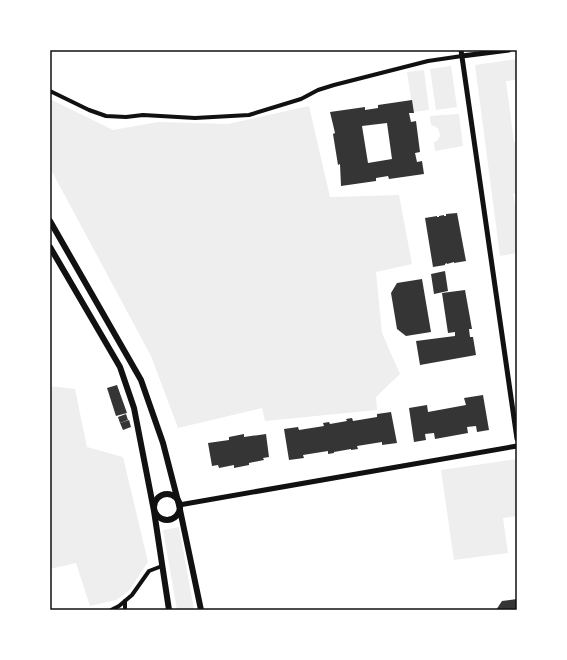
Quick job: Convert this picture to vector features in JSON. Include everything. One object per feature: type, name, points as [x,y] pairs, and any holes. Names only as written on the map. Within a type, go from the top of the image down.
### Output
[{"type":"main road","points":[[50,221],[141,380],[163,443],[180,505],[201,610]]},
{"type":"main road","points":[[50,247],[120,368],[134,408],[154,511],[169,610]]},
{"type":"main road","points":[[164,494],[172,495],[180,505],[180,509],[175,517],[168,520],[159,518],[154,511],[154,502],[164,494]]},
{"type":"street","points":[[461,50],[517,439]]},
{"type":"street","points":[[50,91],[89,110],[106,116],[126,117],[142,115],[195,118],[242,116],[301,99],[318,90],[334,85],[428,61],[509,50]]},
{"type":"street","points":[[180,505],[517,446]]},
{"type":"street","points":[[111,610],[126,601],[132,595],[149,571],[162,566]]},
{"type":"street","points":[[125,610],[126,601]]},
{"type":"shaded area","points":[[517,59],[517,80],[506,81],[514,142],[517,142],[517,193],[513,194],[517,214],[517,253],[500,256],[475,65]]},
{"type":"shaded area","points":[[451,66],[457,107],[436,110],[430,69]]},
{"type":"shaded area","points":[[424,70],[429,110],[413,112],[407,72]]},
{"type":"shaded area","points":[[50,99],[113,130],[158,122],[228,124],[309,106],[330,197],[399,195],[412,264],[376,272],[382,333],[400,374],[376,397],[377,410],[265,421],[262,408],[178,428],[151,356],[50,168]]},
{"type":"shaded area","points":[[459,114],[463,146],[435,151],[434,142],[437,141],[440,136],[438,129],[431,125],[430,116]]},
{"type":"shaded area","points":[[50,386],[75,389],[87,447],[123,457],[148,562],[129,591],[116,600],[90,606],[76,563],[50,569]]},
{"type":"shaded area","points":[[517,459],[517,516],[503,518],[508,553],[454,560],[441,470]]},
{"type":"shaded area","points":[[179,527],[194,610],[177,610],[163,530]]},
{"type":"building","points":[[412,100],[414,113],[409,113],[411,122],[416,121],[420,152],[415,153],[417,162],[422,161],[424,174],[389,179],[388,176],[376,178],[376,181],[341,186],[340,164],[338,165],[333,134],[335,133],[330,112],[365,107],[365,110],[378,108],[378,105]],"holes":[[[387,123],[392,159],[368,163],[362,126]]]},
{"type":"building","points":[[457,213],[466,261],[447,263],[445,265],[433,267],[425,218],[446,216],[446,214]]},
{"type":"building","points":[[445,271],[448,291],[434,294],[431,274]]},
{"type":"building","points":[[422,279],[431,332],[406,336],[397,329],[391,293],[397,283]]},
{"type":"building","points":[[465,290],[472,329],[469,329],[470,337],[473,337],[476,355],[420,365],[416,341],[455,336],[455,332],[448,333],[442,293]]},
{"type":"building","points":[[117,385],[127,413],[116,416],[107,388]]},
{"type":"building","points":[[483,395],[489,430],[477,432],[476,426],[467,427],[468,433],[435,439],[434,433],[425,434],[426,440],[414,442],[409,408],[427,405],[428,412],[466,405],[464,398]]},
{"type":"building","points":[[391,412],[397,443],[382,445],[382,442],[357,446],[358,449],[328,454],[328,451],[303,455],[304,458],[289,460],[284,429],[298,427],[299,430],[324,426],[323,423],[329,422],[330,424],[347,421],[346,419],[352,418],[353,421],[377,417],[377,414]]},
{"type":"building","points":[[126,414],[128,420],[120,423],[118,417]]},
{"type":"building","points":[[129,420],[131,427],[123,430],[120,423]]},
{"type":"building","points":[[244,434],[244,437],[266,434],[269,457],[263,458],[264,460],[249,463],[249,465],[234,468],[234,465],[219,468],[218,465],[212,466],[208,443],[229,440],[229,437]]},
{"type":"building","points":[[517,599],[517,610],[496,610],[502,601]]}]
